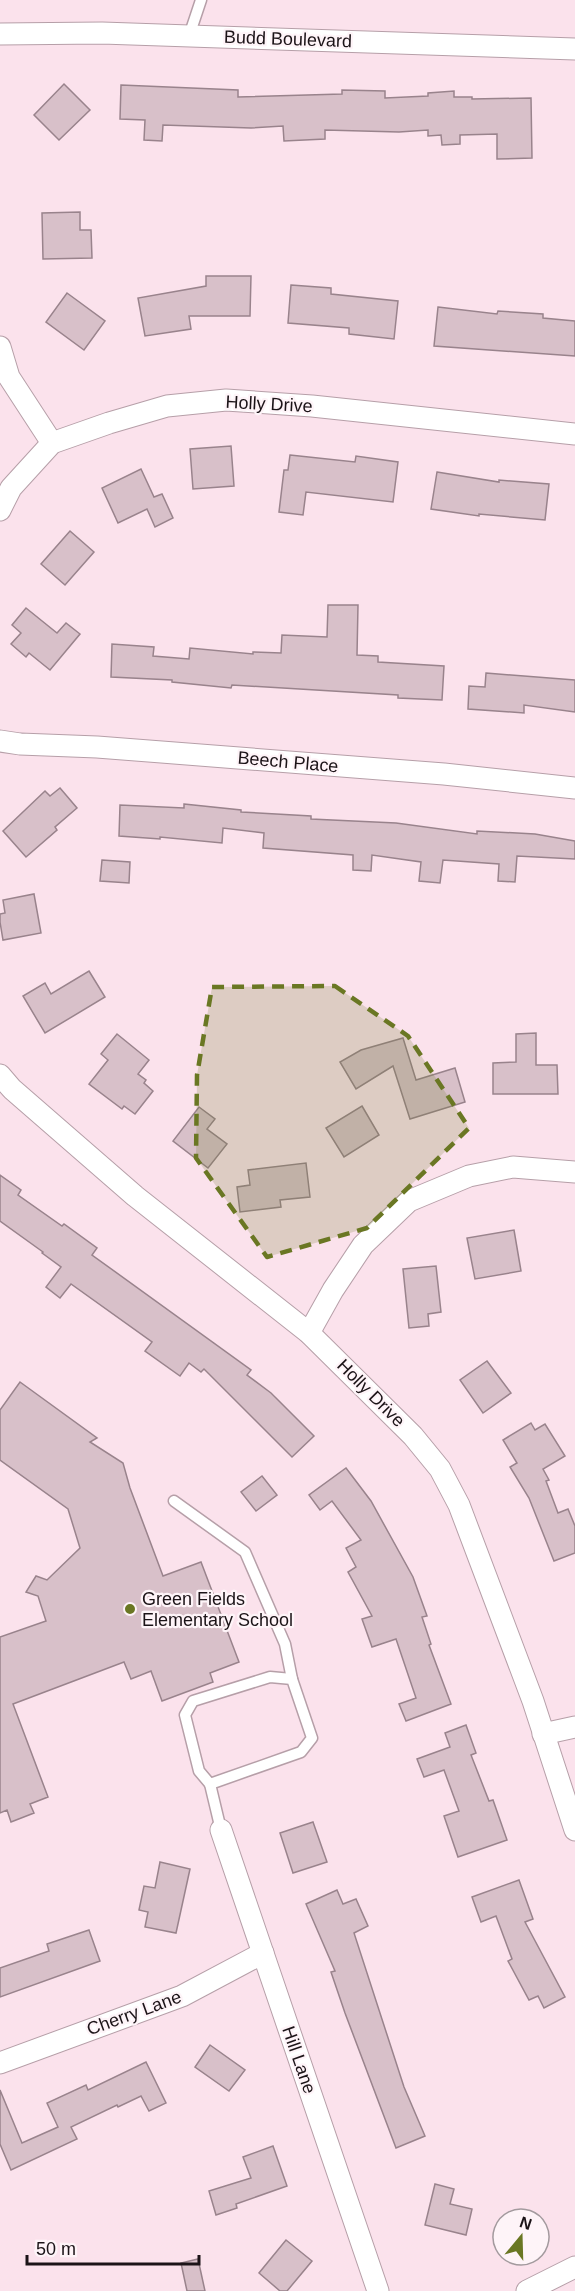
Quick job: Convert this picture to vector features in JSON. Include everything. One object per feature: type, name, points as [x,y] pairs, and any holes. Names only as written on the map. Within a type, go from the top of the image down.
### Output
[{"type":"street","name":"Budd Boulevard","points":[[0,34],[102,33],[575,49]]},
{"type":"street","points":[[0,347],[9,377],[52,443]]},
{"type":"street","name":"Holly Drive","points":[[0,510],[11,488],[52,443],[167,406],[226,400],[312,406],[575,434]]},
{"type":"street","name":"Beech Place","points":[[0,741],[444,774],[575,788]]},
{"type":"street","name":"Holly Drive","points":[[0,1075],[12,1089],[135,1196],[309,1333],[413,1436],[440,1469],[459,1504],[529,1690],[575,1830]]},
{"type":"street","points":[[309,1333],[333,1290],[363,1245],[409,1201],[469,1176],[513,1167],[575,1172]]},
{"type":"street","points":[[543,1734],[575,1726]]},
{"type":"street","name":"Hill Lane","points":[[221,1830],[378,2291]]},
{"type":"street","name":"Cherry Lane","points":[[0,2062],[182,1996],[263,1953]]},
{"type":"street","points":[[527,2291],[575,2267]]},
{"type":"lane","points":[[189,36],[201,0]]},
{"type":"lane","points":[[174,1502],[245,1552],[285,1644],[292,1679],[312,1738],[301,1752],[210,1784]]},
{"type":"lane","points":[[221,1830],[210,1784],[199,1771],[185,1715],[193,1701],[270,1677],[292,1679]]},
{"type":"highlighted area","points":[[335,986],[408,1036],[469,1128],[367,1228],[267,1257],[196,1158],[197,1075],[212,987]]},
{"type":"building","points":[[64,84],[90,110],[59,140],[34,115]]},
{"type":"building","points":[[121,85],[238,90],[238,97],[342,94],[342,90],[385,91],[385,98],[428,96],[428,93],[454,91],[454,97],[472,97],[472,99],[531,98],[532,158],[497,159],[497,134],[460,135],[460,144],[442,145],[441,135],[428,136],[428,130],[399,132],[325,130],[325,139],[284,141],[283,126],[251,128],[163,125],[162,141],[144,140],[145,120],[120,119]]},
{"type":"building","points":[[80,212],[80,230],[91,230],[92,258],[43,259],[42,213]]},
{"type":"building","points":[[206,276],[251,276],[250,316],[189,316],[191,329],[145,336],[138,298],[206,286]]},
{"type":"building","points":[[291,285],[331,288],[331,294],[398,301],[394,339],[349,334],[349,328],[288,323]]},
{"type":"building","points":[[67,293],[105,321],[84,350],[46,322]]},
{"type":"building","points":[[438,307],[497,314],[498,311],[543,314],[543,318],[575,321],[575,356],[434,346]]},
{"type":"building","points":[[231,446],[234,486],[193,489],[190,449]]},
{"type":"building","points":[[290,455],[355,462],[356,456],[398,462],[393,502],[306,492],[303,515],[279,512],[284,470],[288,470]]},
{"type":"building","points":[[141,469],[154,497],[162,494],[173,518],[155,527],[147,509],[118,523],[102,488]]},
{"type":"building","points":[[437,472],[499,482],[499,480],[549,484],[545,520],[479,514],[479,516],[431,509]]},
{"type":"building","points":[[70,531],[94,552],[65,585],[41,564]]},
{"type":"building","points":[[328,605],[358,605],[357,655],[378,656],[378,662],[444,666],[442,700],[398,698],[398,695],[232,685],[231,688],[172,682],[172,680],[111,677],[112,644],[154,647],[153,656],[189,659],[190,648],[253,654],[253,652],[281,653],[282,635],[327,637]]},
{"type":"building","points":[[26,608],[57,633],[66,623],[80,634],[50,670],[29,653],[26,657],[11,644],[21,633],[12,625]]},
{"type":"building","points":[[486,673],[575,680],[575,712],[524,705],[524,713],[468,709],[469,686],[485,687]]},
{"type":"building","points":[[60,788],[77,808],[55,827],[57,830],[26,857],[3,831],[45,791],[50,796]]},
{"type":"building","points":[[184,804],[241,810],[241,812],[311,816],[311,819],[396,823],[477,834],[477,831],[535,834],[575,841],[575,859],[517,856],[515,882],[498,881],[499,864],[443,860],[440,883],[419,881],[421,862],[372,855],[371,871],[353,870],[353,855],[263,848],[264,833],[223,828],[222,843],[119,836],[120,805],[184,808]]},
{"type":"building","points":[[102,860],[130,862],[129,883],[100,881]]},
{"type":"building","points":[[34,894],[41,933],[3,940],[0,914],[5,913],[3,900]]},
{"type":"building","points":[[89,971],[105,997],[45,1033],[23,996],[45,983],[51,994]]},
{"type":"building","points":[[536,1033],[536,1065],[557,1065],[558,1094],[493,1094],[493,1063],[516,1062],[516,1034]]},
{"type":"building","points":[[117,1034],[149,1060],[138,1074],[146,1080],[144,1083],[153,1091],[135,1114],[124,1106],[122,1109],[89,1084],[108,1060],[101,1054]]},
{"type":"building","points":[[403,1038],[416,1080],[455,1068],[465,1102],[410,1119],[393,1066],[356,1089],[340,1062],[361,1050]]},
{"type":"building","points":[[362,1106],[379,1135],[344,1157],[326,1128]]},
{"type":"building","points":[[199,1107],[215,1119],[207,1129],[227,1144],[208,1168],[173,1141]]},
{"type":"building","points":[[306,1163],[310,1197],[280,1200],[281,1207],[240,1212],[237,1187],[250,1185],[248,1170]]},
{"type":"building","points":[[0,1175],[21,1190],[18,1195],[97,1248],[92,1255],[251,1370],[247,1375],[271,1393],[314,1436],[292,1457],[204,1369],[201,1372],[189,1363],[180,1376],[145,1351],[152,1342],[71,1284],[60,1298],[46,1287],[61,1267],[0,1221]]},
{"type":"building","points":[[514,1230],[521,1271],[475,1279],[467,1238]]},
{"type":"building","points":[[436,1266],[441,1312],[428,1314],[429,1326],[409,1328],[403,1269]]},
{"type":"building","points":[[487,1361],[511,1393],[483,1413],[460,1380]]},
{"type":"building","name":"Green Fields Elementary School","points":[[20,1382],[97,1438],[90,1442],[123,1463],[163,1576],[201,1562],[239,1662],[210,1673],[213,1682],[162,1701],[151,1671],[131,1679],[124,1662],[13,1704],[48,1797],[30,1804],[34,1813],[11,1822],[7,1810],[0,1813],[0,1637],[46,1621],[38,1596],[26,1592],[36,1576],[47,1580],[80,1548],[68,1509],[0,1460],[0,1410]]},
{"type":"building","points":[[531,1423],[535,1430],[545,1424],[565,1456],[543,1469],[549,1480],[546,1481],[558,1513],[568,1509],[575,1526],[575,1553],[554,1561],[529,1498],[510,1467],[517,1463],[503,1440]]},
{"type":"building","points":[[346,1468],[371,1501],[413,1577],[427,1616],[422,1617],[431,1644],[429,1645],[451,1704],[406,1721],[399,1704],[416,1698],[396,1639],[372,1647],[362,1619],[372,1616],[348,1572],[356,1567],[346,1548],[361,1540],[332,1501],[320,1510],[309,1495]]},
{"type":"building","points":[[262,1476],[277,1495],[256,1511],[241,1492]]},
{"type":"building","points":[[466,1725],[476,1753],[471,1755],[489,1801],[493,1800],[507,1840],[458,1857],[444,1816],[459,1811],[444,1770],[424,1777],[417,1759],[450,1747],[445,1733]]},
{"type":"building","points":[[313,1822],[327,1862],[293,1873],[280,1833]]},
{"type":"building","points":[[160,1862],[190,1869],[176,1933],[145,1927],[148,1912],[139,1910],[144,1886],[155,1888]]},
{"type":"building","points":[[519,1880],[533,1919],[525,1922],[565,1997],[544,2008],[538,1996],[529,2000],[508,1961],[512,1959],[496,1916],[481,1922],[472,1897]]},
{"type":"building","points":[[337,1890],[343,1904],[356,1899],[368,1926],[354,1933],[404,2087],[425,2136],[396,2148],[345,2013],[331,1972],[335,1971],[306,1904]]},
{"type":"building","points":[[89,1930],[100,1961],[0,1997],[0,1968],[49,1951],[47,1944]]},
{"type":"building","points":[[210,2045],[245,2070],[229,2091],[195,2067]]},
{"type":"building","points":[[146,2062],[166,2103],[149,2111],[141,2096],[118,2107],[117,2105],[71,2127],[77,2139],[11,2170],[0,2144],[0,2090],[22,2143],[58,2127],[47,2103],[86,2085],[88,2090]]},
{"type":"building","points":[[273,2146],[287,2186],[236,2204],[237,2208],[216,2215],[209,2191],[251,2178],[243,2157]]},
{"type":"building","points":[[435,2184],[454,2189],[450,2204],[472,2209],[466,2235],[425,2225]]},
{"type":"building","points":[[286,2240],[312,2261],[287,2291],[280,2291],[259,2273]]},
{"type":"building","points":[[198,2259],[205,2291],[187,2291],[181,2263]]},
{"type":"place","name":"Green Fields Elementary School","points":[[130,1609]]}]
